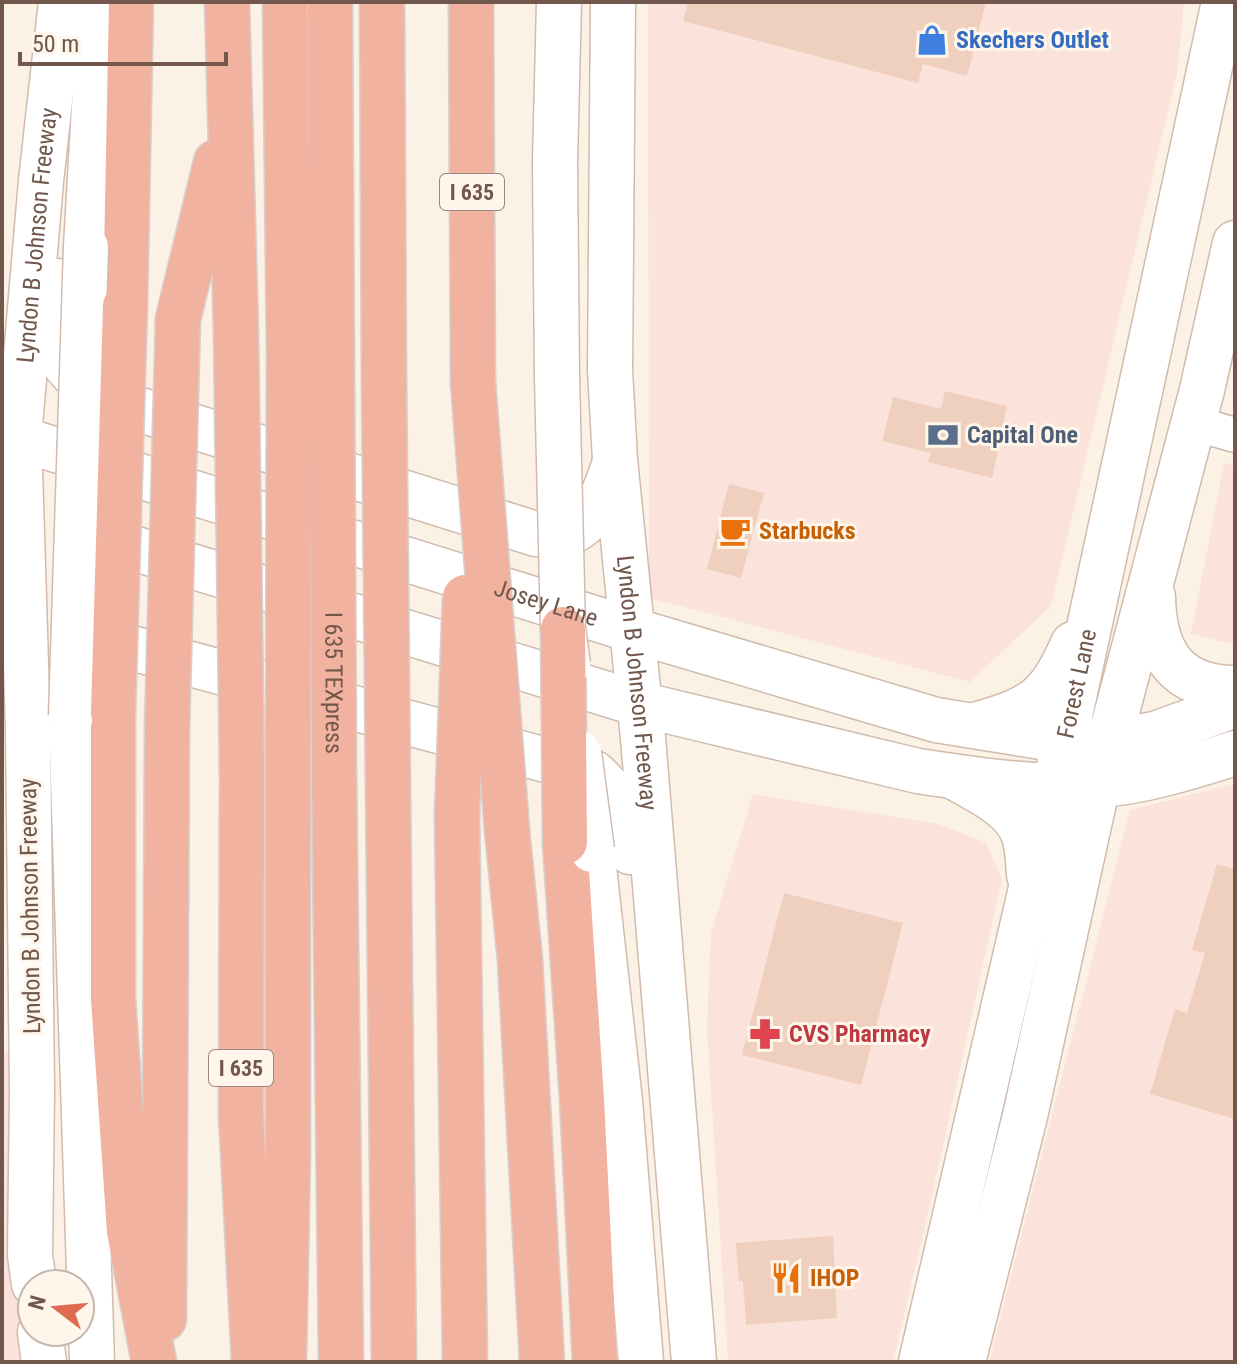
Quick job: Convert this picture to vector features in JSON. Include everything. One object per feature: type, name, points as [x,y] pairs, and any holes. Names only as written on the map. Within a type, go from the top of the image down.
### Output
[{"type":"highway","points":[[131,2],[113,713],[113,999],[129,1231],[154,1362]]},
{"type":"highway","name":"I 635","points":[[227,2],[236,332],[242,774],[241,1114],[254,1362]]},
{"type":"highway","points":[[284,1362],[288,1151],[289,353],[285,2]]},
{"type":"highway","name":"I 635 TEXpress","points":[[330,2],[341,1362]]},
{"type":"highway","points":[[382,2],[394,1362]]},
{"type":"highway","name":"I 635","points":[[465,1362],[457,815],[473,382],[471,2]]},
{"type":"highway","points":[[162,1362],[166,1236],[167,729],[178,319],[229,105]]},
{"type":"highway","points":[[473,382],[507,830],[520,960],[542,1362]]},
{"type":"highway","points":[[563,629],[578,846],[582,1099],[595,1362]]},
{"type":"main road","name":"Lyndon B Johnson Freeway","points":[[32,1268],[28,729],[12,512],[10,435],[61,2]]},
{"type":"main road","points":[[92,1362],[71,716],[86,247],[100,2]]},
{"type":"main road","points":[[559,2],[555,162],[563,629]]},
{"type":"main road","name":"Lyndon B Johnson Freeway","points":[[613,2],[610,370],[615,460],[660,936],[694,1362]]},
{"type":"main road","name":"Forest Lane","points":[[921,1362],[1055,785],[1224,2]]},
{"type":"main road","points":[[41,181],[59,239],[56,327],[65,365],[93,395],[536,534],[561,535],[577,528],[591,515],[604,493],[615,460]]},
{"type":"main road","name":"Forest Lane","points":[[963,1362],[1025,1116],[1098,784],[1193,423],[1235,243]]},
{"type":"main road","points":[[1167,277],[1224,291]]},
{"type":"main road","name":"Josey Lane","points":[[10,435],[632,630],[936,720],[1064,740],[1109,742],[1155,734],[1235,705]]},
{"type":"main road","points":[[12,512],[639,704],[918,771],[1055,785],[1098,784],[1150,777],[1235,753]]},
{"type":"main road","points":[[1152,582],[1153,619],[1170,661],[1184,676],[1207,687],[1235,688]]},
{"type":"main road","points":[[972,726],[1024,709],[1042,698],[1062,668],[1098,591]]},
{"type":"main road","points":[[28,729],[34,670],[43,652],[56,641],[87,636],[594,773],[617,794],[626,820],[636,891],[660,936]]},
{"type":"main road","points":[[954,777],[992,800],[1019,825],[1024,835],[1031,884]]},
{"type":"main road","points":[[578,846],[620,1101],[641,1362]]},
{"type":"street","points":[[1193,423],[1235,435]]},
{"type":"shaded area","points":[[648,2],[1184,2],[1177,73],[1051,606],[970,682],[649,598]]},
{"type":"shaded area","points":[[1224,463],[1235,466],[1235,645],[1191,634]]},
{"type":"shaded area","points":[[1235,784],[1235,1362],[989,1362],[1130,810]]},
{"type":"shaded area","points":[[753,794],[938,824],[986,843],[1002,879],[893,1362],[728,1362],[707,1028],[711,933]]},
{"type":"shaded area","points":[[2,1050],[12,1053],[19,1268],[16,1268],[16,1348],[27,1348],[28,1362],[2,1362]]},
{"type":"building","points":[[688,2],[986,2],[967,76],[923,64],[918,83],[683,21]]},
{"type":"building","name":"Capital One","points":[[945,391],[1007,406],[992,478],[928,462],[931,453],[882,441],[893,397],[941,409]]},
{"type":"building","name":"Starbucks","points":[[729,484],[764,493],[741,578],[707,569]]},
{"type":"building","points":[[1217,864],[1235,869],[1235,1119],[1150,1094],[1175,1009],[1187,1013],[1205,953],[1192,950]]},
{"type":"building","name":"CVS Pharmacy","points":[[784,893],[903,923],[861,1085],[742,1055]]},
{"type":"building","name":"IHOP","points":[[833,1236],[837,1318],[746,1325],[736,1243]]},
{"type":"place","name":"Skechers Outlet","points":[[932,40]]},
{"type":"place","name":"Capital One","points":[[943,435]]},
{"type":"place","name":"Starbucks","points":[[735,531]]},
{"type":"place","name":"CVS Pharmacy","points":[[765,1034]]},
{"type":"place","name":"IHOP","points":[[786,1278]]}]
